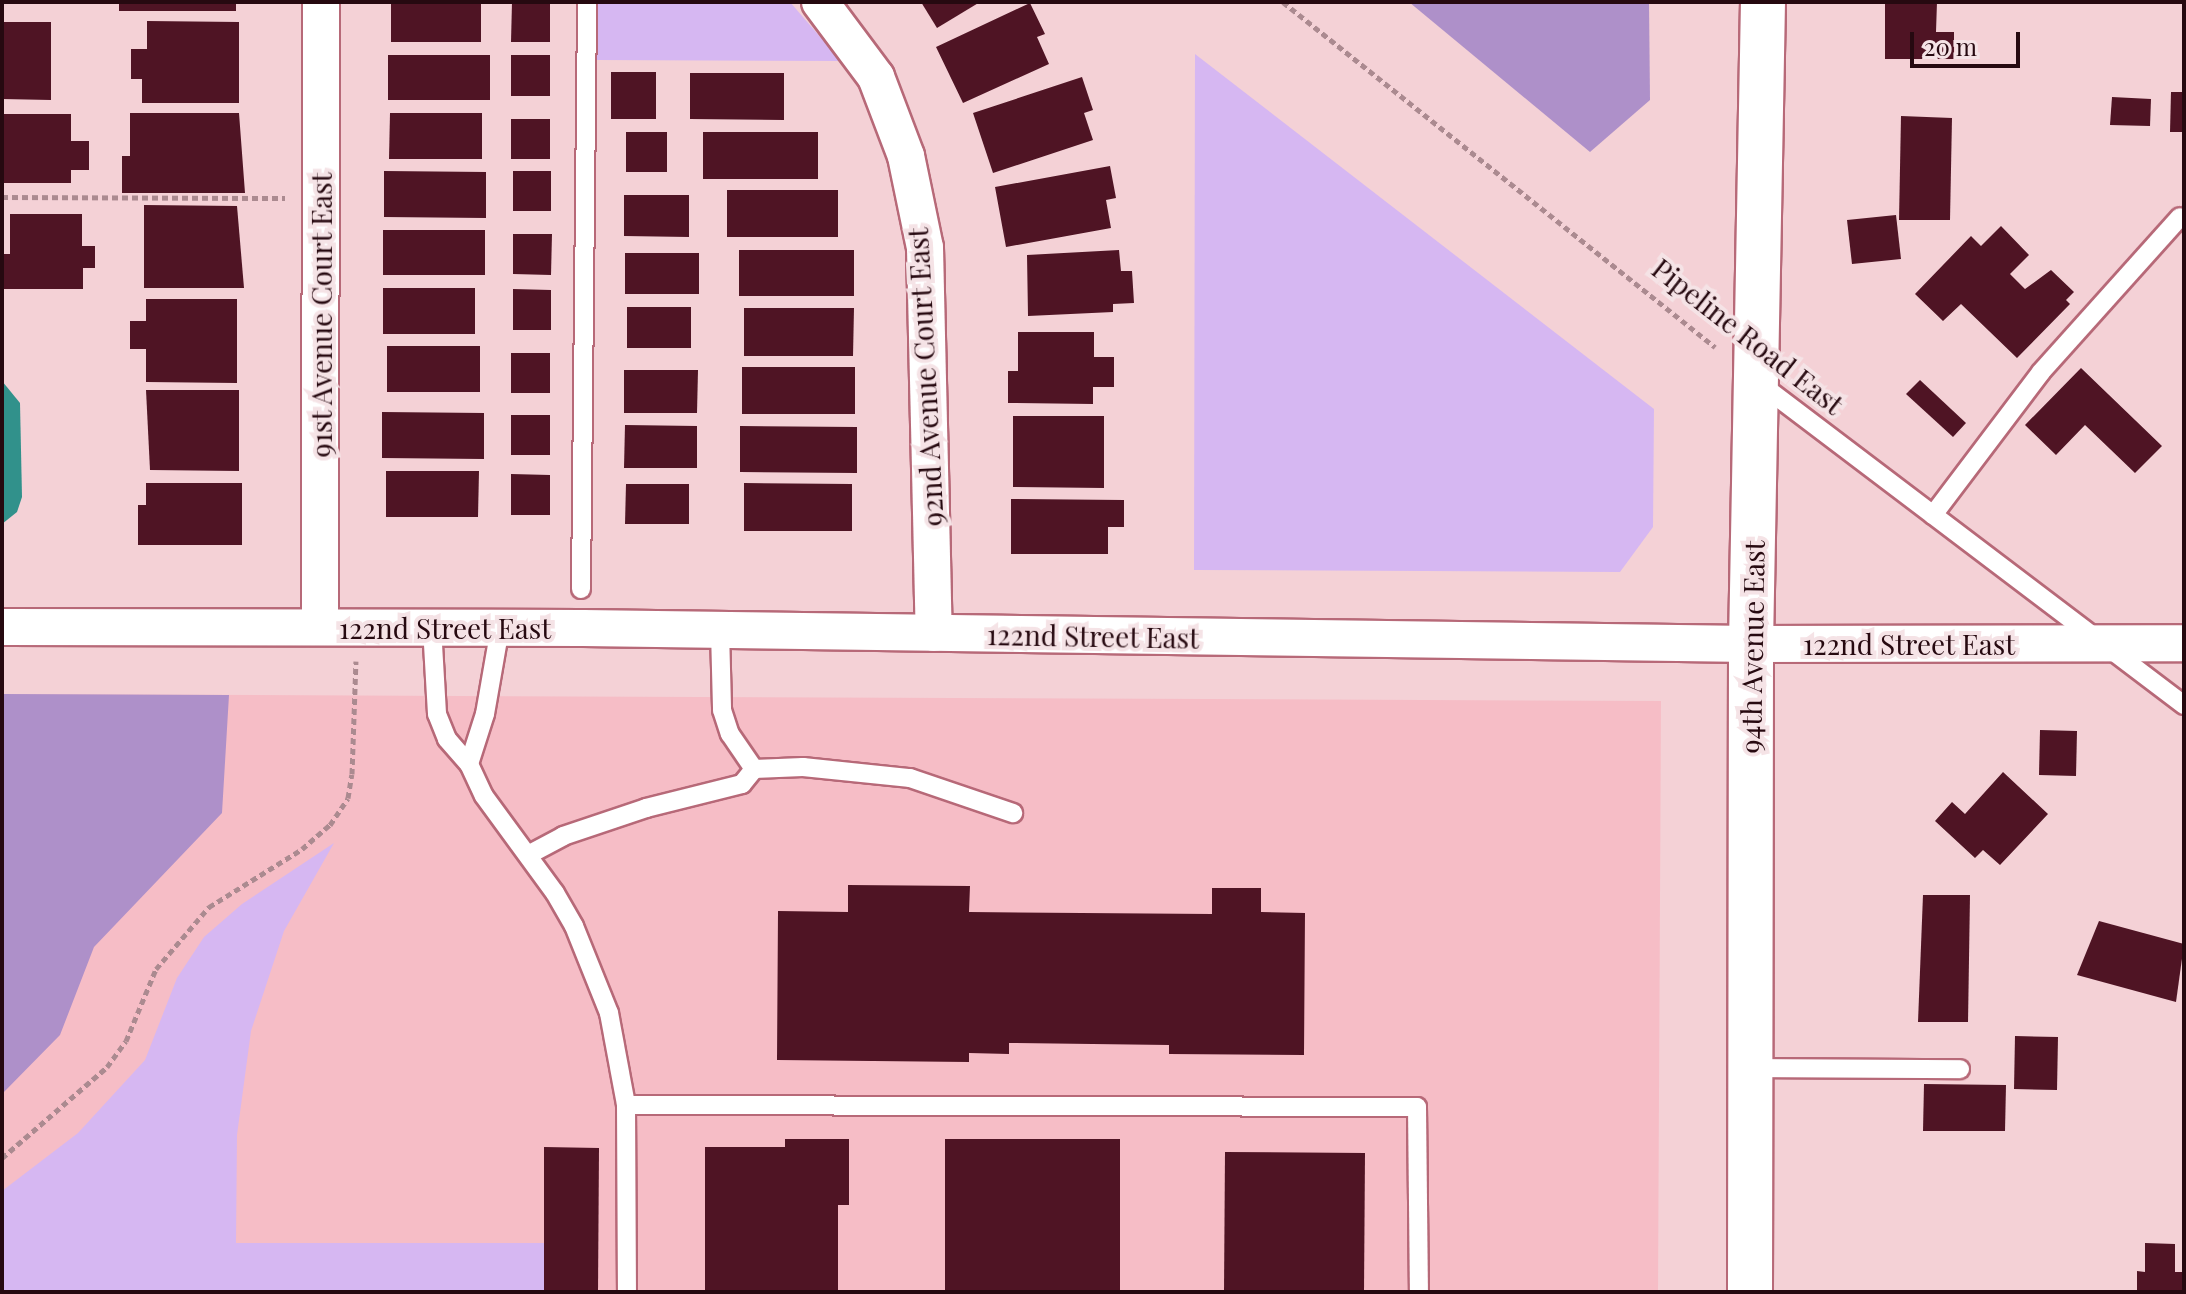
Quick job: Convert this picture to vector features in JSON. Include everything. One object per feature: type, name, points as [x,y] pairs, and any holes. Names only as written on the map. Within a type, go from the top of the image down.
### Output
[{"type":"main road","name":"94th Avenue East","points":[[1750,1292],[1751,644],[1763,2]]},
{"type":"street","name":"91st Avenue Court East","points":[[320,627],[321,2]]},
{"type":"street","name":"92nd Avenue Court East","points":[[820,2],[876,77],[906,156],[925,248],[934,633]]},
{"type":"street","name":"122nd Street East","points":[[2,627],[432,627],[1751,644],[2184,643]]},
{"type":"lane","points":[[581,589],[587,2]]},
{"type":"lane","points":[[1933,515],[2041,372],[2180,217]]},
{"type":"lane","name":"Pipeline Road East","points":[[1756,381],[2184,705]]},
{"type":"lane","points":[[432,627],[437,714],[447,739],[469,764],[484,796],[528,855],[574,926],[593,970],[619,1055],[626,1105],[627,1292]]},
{"type":"lane","points":[[469,764],[485,714],[500,628]]},
{"type":"lane","points":[[720,631],[722,710],[730,734],[754,769]]},
{"type":"lane","points":[[754,769],[817,768],[910,778],[1013,813]]},
{"type":"lane","points":[[528,855],[563,836],[646,808],[742,784],[754,769]]},
{"type":"lane","points":[[1750,1068],[1960,1069]]},
{"type":"lane","points":[[626,1105],[1417,1107],[1419,1292]]},
{"type":"path","name":"Pipeline Road East","points":[[1283,2],[1756,381]]},
{"type":"path","points":[[2,197],[286,198]]},
{"type":"path","points":[[2,1158],[107,1067],[126,1041],[156,969],[209,907],[302,849],[330,825],[348,798],[352,774],[356,652]]},
{"type":"shaded area","points":[[597,2],[790,2],[841,61],[596,60]]},
{"type":"shaded area","points":[[1409,2],[1649,2],[1650,100],[1590,152]]},
{"type":"shaded area","points":[[1195,54],[1654,409],[1653,527],[1620,572],[1194,570]]},
{"type":"shaded area","points":[[2,694],[1661,701],[1658,1292],[2,1292]]},
{"type":"shaded area","points":[[2,694],[229,695],[222,813],[94,947],[60,1035],[2,1094]]},
{"type":"shaded area","points":[[334,843],[284,931],[251,1031],[237,1135],[236,1243],[544,1243],[544,1292],[2,1292],[2,1191],[78,1133],[145,1060],[177,978],[204,937],[242,904]]},
{"type":"water","points":[[2,381],[20,403],[22,497],[17,512],[2,524]]},
{"type":"building","points":[[119,2],[236,2],[236,11],[119,11]]},
{"type":"building","points":[[391,2],[481,2],[481,42],[391,42]]},
{"type":"building","points":[[512,2],[550,2],[550,42],[511,42]]},
{"type":"building","points":[[921,2],[980,2],[937,28]]},
{"type":"building","points":[[1885,2],[1937,2],[1936,32],[1954,32],[1954,59],[1885,59]]},
{"type":"building","points":[[1030,3],[1045,34],[1037,37],[1049,64],[963,103],[936,47]]},
{"type":"building","points":[[147,21],[239,22],[239,103],[142,103],[142,79],[131,79],[131,49],[147,49]]},
{"type":"building","points":[[2,22],[51,22],[51,100],[2,99]]},
{"type":"building","points":[[388,55],[490,55],[490,100],[388,100]]},
{"type":"building","points":[[511,55],[550,55],[550,96],[511,96]]},
{"type":"building","points":[[611,72],[656,72],[656,119],[611,119]]},
{"type":"building","points":[[690,73],[784,73],[784,120],[690,119]]},
{"type":"building","points":[[1082,77],[1093,110],[1084,113],[1093,140],[993,173],[973,113]]},
{"type":"building","points":[[2171,92],[2184,92],[2184,132],[2170,132]]},
{"type":"building","points":[[2112,97],[2151,99],[2150,126],[2110,125]]},
{"type":"building","points":[[130,113],[239,113],[245,193],[122,193],[122,156],[130,156]]},
{"type":"building","points":[[390,113],[482,113],[482,159],[389,159]]},
{"type":"building","points":[[2,114],[71,114],[71,141],[89,141],[89,170],[71,170],[71,183],[2,183]]},
{"type":"building","points":[[1901,116],[1952,118],[1950,220],[1899,220]]},
{"type":"building","points":[[511,119],[550,119],[550,159],[511,159]]},
{"type":"building","points":[[626,132],[667,132],[667,172],[626,172]]},
{"type":"building","points":[[703,132],[818,132],[818,179],[703,179]]},
{"type":"building","points":[[1110,166],[1116,198],[1106,200],[1111,228],[1006,247],[995,187]]},
{"type":"building","points":[[384,171],[486,172],[486,218],[384,217]]},
{"type":"building","points":[[513,171],[551,171],[551,211],[513,211]]},
{"type":"building","points":[[727,190],[838,190],[838,237],[727,237]]},
{"type":"building","points":[[624,195],[689,195],[689,237],[624,236]]},
{"type":"building","points":[[144,205],[237,206],[244,288],[144,288]]},
{"type":"building","points":[[10,214],[82,214],[82,246],[95,246],[95,268],[83,268],[83,289],[2,289],[2,254],[10,254]]},
{"type":"building","points":[[1896,215],[1901,259],[1852,264],[1847,220]]},
{"type":"building","points":[[2001,226],[2029,255],[2010,274],[2025,289],[2051,270],[2074,292],[2066,300],[2070,304],[2017,358],[1961,304],[1943,321],[1915,294],[1971,236],[1981,246]]},
{"type":"building","points":[[383,230],[485,230],[485,275],[383,275]]},
{"type":"building","points":[[513,234],[552,234],[551,275],[513,274]]},
{"type":"building","points":[[739,250],[854,250],[854,296],[739,296]]},
{"type":"building","points":[[1119,250],[1121,271],[1132,271],[1134,303],[1113,304],[1113,312],[1028,316],[1027,255]]},
{"type":"building","points":[[625,253],[699,253],[699,294],[625,294]]},
{"type":"building","points":[[383,288],[475,288],[475,334],[383,334]]},
{"type":"building","points":[[513,289],[551,290],[551,330],[513,330]]},
{"type":"building","points":[[146,299],[237,299],[237,383],[146,382],[146,349],[130,349],[130,321],[146,321]]},
{"type":"building","points":[[627,307],[691,307],[691,348],[627,348]]},
{"type":"building","points":[[744,308],[854,308],[853,356],[744,356]]},
{"type":"building","points":[[1018,332],[1094,332],[1094,357],[1114,357],[1114,387],[1093,387],[1093,404],[1008,403],[1008,371],[1018,371]]},
{"type":"building","points":[[387,346],[480,346],[480,392],[387,392]]},
{"type":"building","points":[[511,353],[550,353],[550,393],[511,393]]},
{"type":"building","points":[[742,367],[855,367],[855,414],[742,414]]},
{"type":"building","points":[[2081,368],[2162,446],[2135,473],[2085,425],[2056,455],[2025,425]]},
{"type":"building","points":[[624,370],[698,370],[697,413],[624,413]]},
{"type":"building","points":[[1920,380],[1966,423],[1953,437],[1906,394]]},
{"type":"building","points":[[146,390],[239,390],[239,471],[150,470]]},
{"type":"building","points":[[382,412],[484,413],[484,459],[382,458]]},
{"type":"building","points":[[511,415],[550,415],[550,455],[511,455]]},
{"type":"building","points":[[1013,416],[1104,416],[1104,488],[1013,487]]},
{"type":"building","points":[[625,425],[697,426],[697,468],[624,468]]},
{"type":"building","points":[[740,426],[857,427],[857,473],[740,472]]},
{"type":"building","points":[[386,471],[479,471],[478,517],[386,517]]},
{"type":"building","points":[[511,474],[550,475],[550,515],[511,515]]},
{"type":"building","points":[[146,483],[242,483],[242,545],[138,545],[138,505],[146,505]]},
{"type":"building","points":[[744,483],[852,484],[852,531],[744,531]]},
{"type":"building","points":[[626,484],[689,484],[689,524],[625,524]]},
{"type":"building","points":[[1011,499],[1124,500],[1124,527],[1108,527],[1108,554],[1011,554]]},
{"type":"building","points":[[2040,730],[2077,731],[2076,776],[2039,775]]},
{"type":"building","points":[[2003,772],[2048,814],[2000,865],[1983,850],[1975,858],[1935,821],[1952,802],[1965,814]]},
{"type":"building","points":[[848,885],[970,886],[969,912],[1212,914],[1212,888],[1261,888],[1261,912],[1305,913],[1304,1055],[1169,1054],[1169,1045],[1009,1043],[1009,1054],[969,1053],[969,1062],[777,1060],[778,911],[848,912]]},
{"type":"building","points":[[1923,895],[1970,895],[1968,1022],[1918,1022]]},
{"type":"building","points":[[2099,921],[2184,944],[2176,1002],[2077,975]]},
{"type":"building","points":[[2015,1036],[2058,1037],[2057,1090],[2014,1089]]},
{"type":"building","points":[[1924,1084],[2006,1085],[2005,1131],[1923,1131]]},
{"type":"building","points":[[785,1139],[849,1139],[849,1205],[838,1205],[838,1292],[705,1292],[705,1147],[785,1147]]},
{"type":"building","points":[[945,1139],[1120,1139],[1120,1292],[945,1292]]},
{"type":"building","points":[[544,1147],[599,1148],[598,1292],[544,1292]]},
{"type":"building","points":[[1225,1152],[1365,1153],[1364,1292],[1224,1292]]},
{"type":"building","points":[[2145,1243],[2175,1244],[2175,1272],[2184,1272],[2184,1292],[2137,1292],[2137,1271],[2145,1272]]}]
